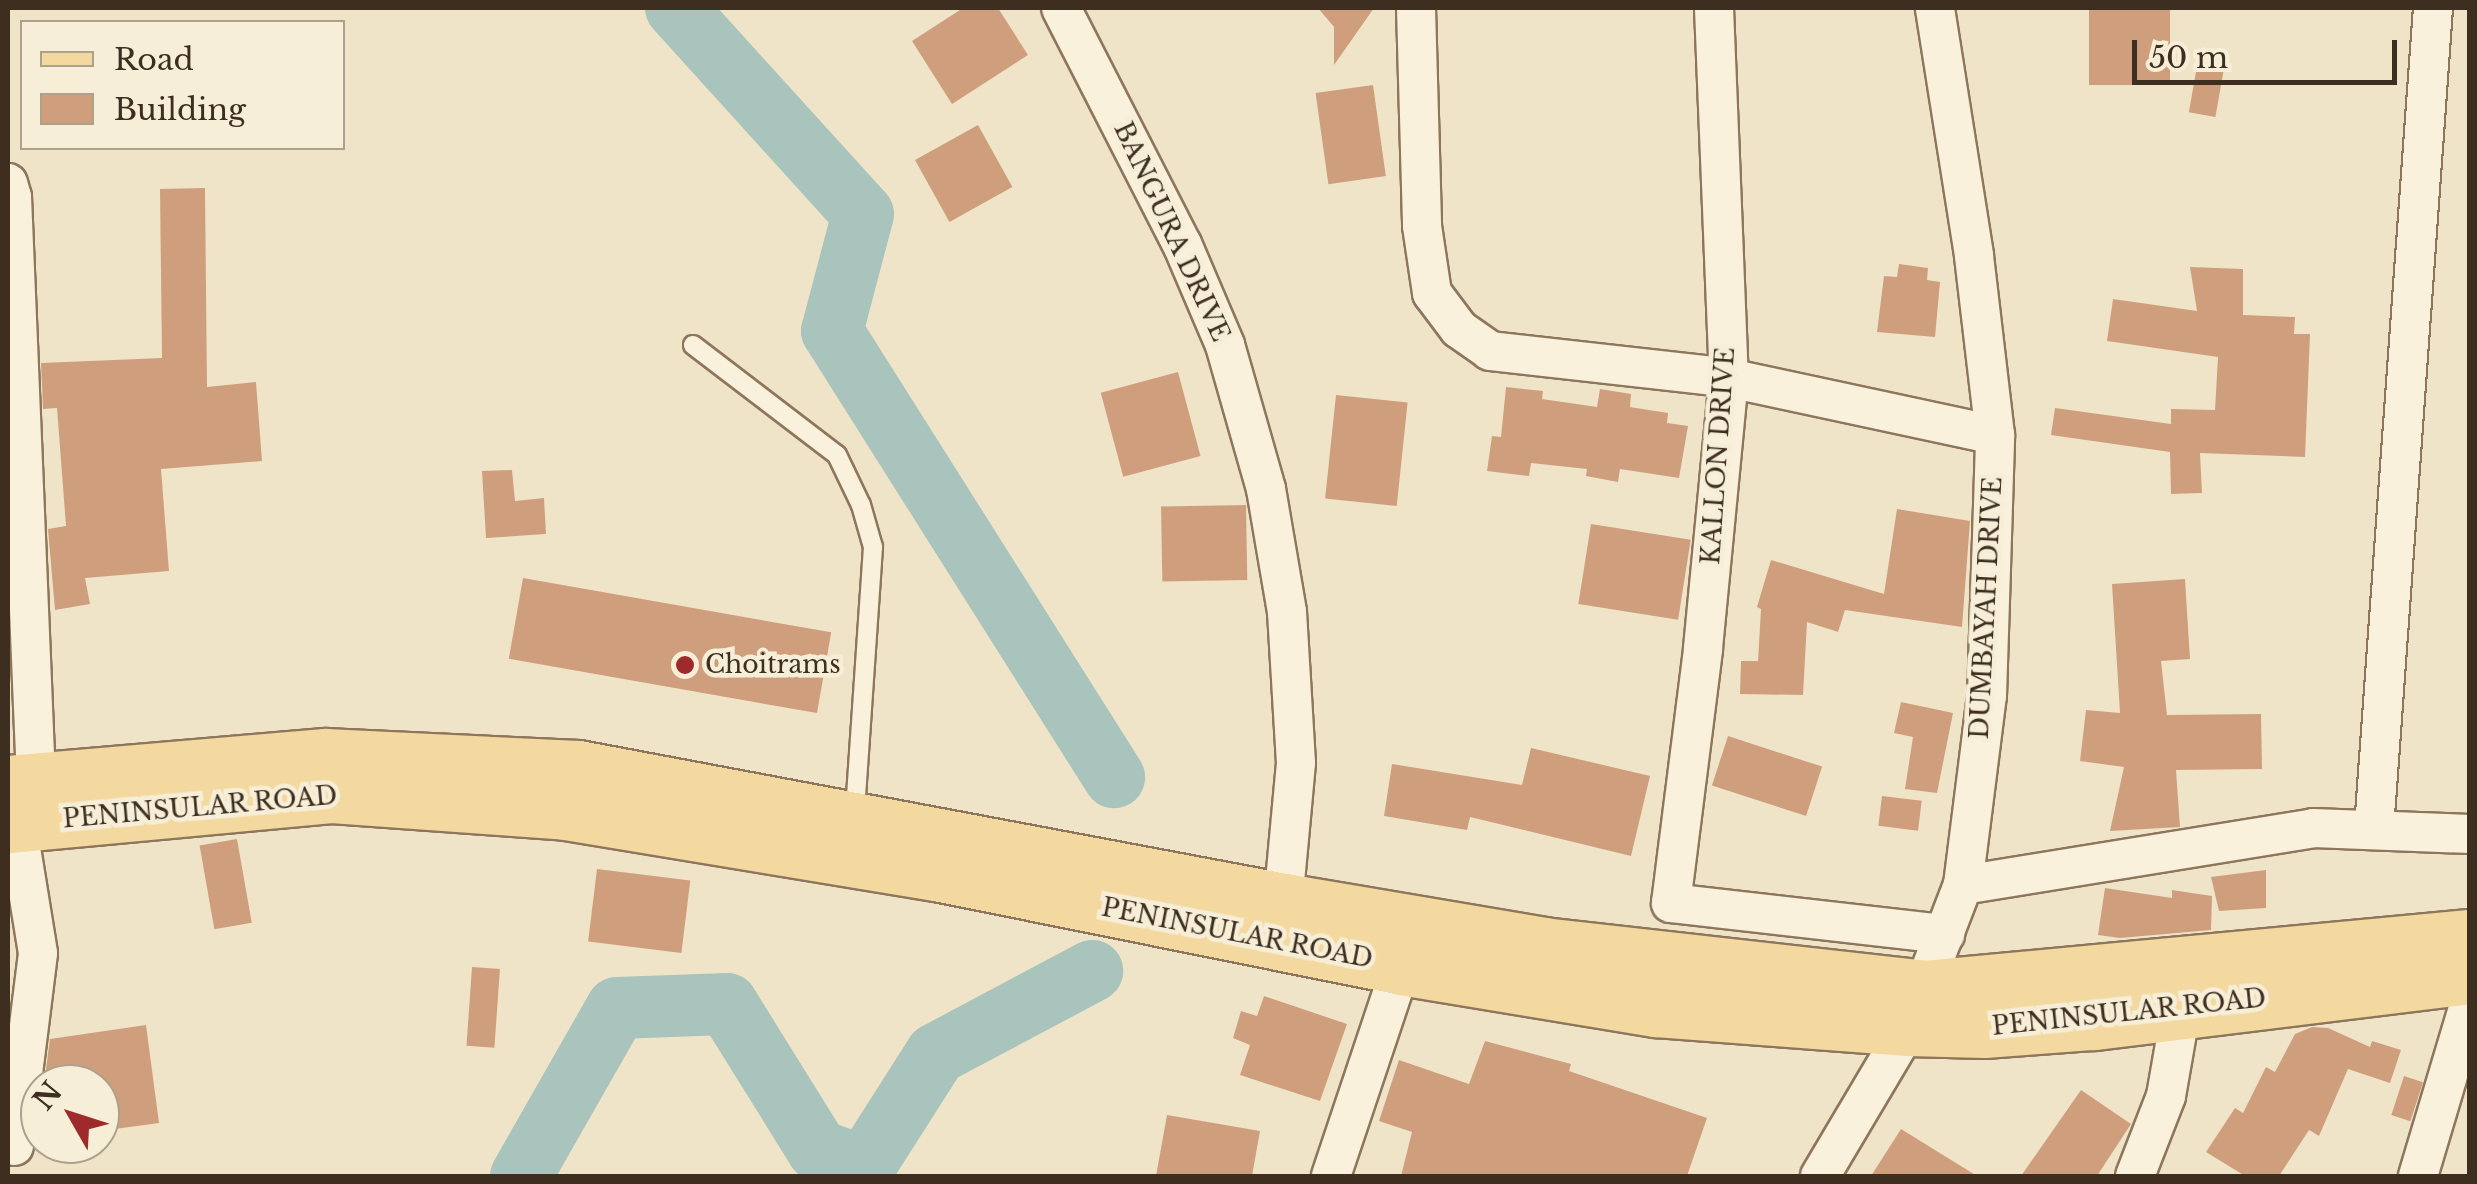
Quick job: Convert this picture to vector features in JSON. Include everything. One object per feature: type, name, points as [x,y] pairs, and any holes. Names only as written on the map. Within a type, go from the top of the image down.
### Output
[{"type":"main road","name":"PENINSULAR ROAD","points":[[17,803],[345,756],[578,768],[855,818],[1282,921],[1402,967],[1656,1010],[1917,1008],[2470,937]]},
{"type":"main road","name":"PENINSULAR ROAD","points":[[17,803],[331,795],[566,812],[936,874],[1282,921],[1543,944],[1917,1008],[1984,1030],[2094,1022],[2470,976]]},
{"type":"street","name":"BANGURA DRIVE","points":[[1060,8],[1189,261],[1225,346],[1266,488],[1287,612],[1296,763],[1282,921]]},
{"type":"street","points":[[1416,8],[1422,226],[1432,293],[1459,329],[1490,351],[1729,378],[1995,435]]},
{"type":"street","name":"KALLON DRIVE","points":[[1714,8],[1729,378],[1703,650],[1672,903],[1946,934]]},
{"type":"street","name":"DUMBAYAH DRIVE","points":[[1820,1176],[1917,1008],[1964,884],[1987,696],[1995,435],[1974,256],[1936,8]]},
{"type":"street","points":[[2374,828],[2433,8]]},
{"type":"street","points":[[10,190],[17,803],[38,953],[14,1146]]},
{"type":"street","points":[[1964,884],[2313,828],[2470,834]]},
{"type":"street","points":[[1330,1176],[1402,967]]},
{"type":"street","points":[[2418,1176],[2470,1002]]},
{"type":"street","points":[[2136,1176],[2166,1096],[2181,1010]]},
{"type":"lane","points":[[693,345],[836,456],[860,505],[872,547],[855,818]]},
{"type":"building","points":[[963,8],[998,8],[1028,55],[952,104],[912,41]]},
{"type":"building","points":[[1318,8],[1374,8],[1334,65],[1334,27]]},
{"type":"building","points":[[2089,8],[2170,8],[2170,85],[2089,85]]},
{"type":"building","points":[[2197,66],[2224,71],[2215,117],[2189,112]]},
{"type":"building","points":[[1373,85],[1386,176],[1328,184],[1316,93]]},
{"type":"building","points":[[978,125],[1012,187],[949,222],[915,160]]},
{"type":"building","points":[[205,188],[207,387],[256,382],[262,461],[161,469],[169,571],[85,578],[90,604],[55,610],[48,529],[66,526],[57,408],[43,409],[41,363],[162,358],[160,189]]},
{"type":"building","points":[[1899,264],[1928,268],[1927,280],[1940,282],[1935,337],[1877,332],[1884,276],[1897,277]]},
{"type":"building","points":[[2190,267],[2243,269],[2243,315],[2295,317],[2294,334],[2310,334],[2305,457],[2200,453],[2202,493],[2171,494],[2170,452],[2051,435],[2055,408],[2171,424],[2171,409],[2215,410],[2218,357],[2107,341],[2113,299],[2197,311]]},
{"type":"building","points":[[1178,372],[1201,456],[1123,477],[1101,393]]},
{"type":"building","points":[[1506,387],[1543,391],[1542,399],[1597,407],[1600,389],[1631,394],[1630,407],[1668,413],[1667,423],[1688,426],[1679,478],[1620,469],[1618,482],[1586,476],[1587,469],[1531,463],[1529,476],[1487,471],[1492,436],[1501,437]]},
{"type":"building","points":[[1336,395],[1408,403],[1397,506],[1325,498]]},
{"type":"building","points":[[512,470],[515,501],[544,498],[546,534],[486,538],[482,471]]},
{"type":"building","points":[[1246,505],[1247,580],[1162,581],[1161,506]]},
{"type":"building","points":[[1897,509],[1970,521],[1962,627],[1845,610],[1838,632],[1807,622],[1803,695],[1740,694],[1741,661],[1758,661],[1761,609],[1757,607],[1771,560],[1884,594]]},
{"type":"building","points":[[1591,524],[1691,540],[1678,620],[1578,604]]},
{"type":"building","points":[[523,578],[831,632],[817,713],[509,659]]},
{"type":"building","points":[[2185,579],[2190,659],[2161,661],[2167,715],[2261,714],[2262,769],[2176,770],[2180,827],[2110,831],[2124,767],[2080,761],[2086,710],[2120,713],[2112,584]]},
{"type":"building","points":[[1901,702],[1953,713],[1937,793],[1905,789],[1913,737],[1894,733]]},
{"type":"building","points":[[1728,736],[1822,767],[1806,816],[1712,785]]},
{"type":"building","points":[[1531,748],[1650,776],[1631,856],[1470,817],[1467,830],[1384,816],[1392,764],[1522,785]]},
{"type":"building","points":[[1882,796],[1922,801],[1918,831],[1878,826]]},
{"type":"building","points":[[237,839],[252,923],[214,929],[200,846]]},
{"type":"building","points":[[597,869],[690,880],[681,953],[588,941]]},
{"type":"building","points":[[2266,870],[2266,908],[2219,911],[2211,877]]},
{"type":"building","points":[[2105,888],[2172,898],[2172,890],[2212,896],[2211,930],[2120,938],[2098,935]]},
{"type":"building","points":[[472,967],[500,969],[494,1048],[466,1046]]},
{"type":"building","points":[[1264,996],[1347,1024],[1320,1101],[1240,1075],[1250,1045],[1233,1038],[1241,1011],[1257,1016]]},
{"type":"building","points":[[146,1025],[159,1123],[120,1128],[120,1064],[47,1064],[50,1039]]},
{"type":"building","points":[[2312,1027],[2328,1028],[2370,1047],[2372,1041],[2401,1050],[2390,1083],[2348,1069],[2319,1136],[2309,1130],[2279,1176],[2245,1176],[2206,1152],[2235,1108],[2243,1113],[2266,1067],[2275,1072],[2295,1034]]},
{"type":"building","points":[[1485,1041],[1571,1064],[1569,1071],[1707,1118],[1687,1176],[1401,1176],[1412,1132],[1379,1121],[1399,1060],[1469,1084]]},
{"type":"building","points":[[2404,1076],[2423,1082],[2410,1121],[2391,1115]]},
{"type":"building","points":[[2081,1090],[2131,1124],[2097,1176],[2021,1176]]},
{"type":"building","points":[[1167,1115],[1260,1131],[1252,1176],[1156,1176]]},
{"type":"building","points":[[1901,1129],[1977,1176],[1871,1176]]},
{"type":"waterway","points":[[676,8],[863,214],[832,331],[1114,777]]},
{"type":"waterway","points":[[521,1176],[617,1008],[727,1004],[818,1150],[864,1167],[936,1054],[1092,971]]},
{"type":"place","name":"Choitrams","points":[[685,665]]}]
